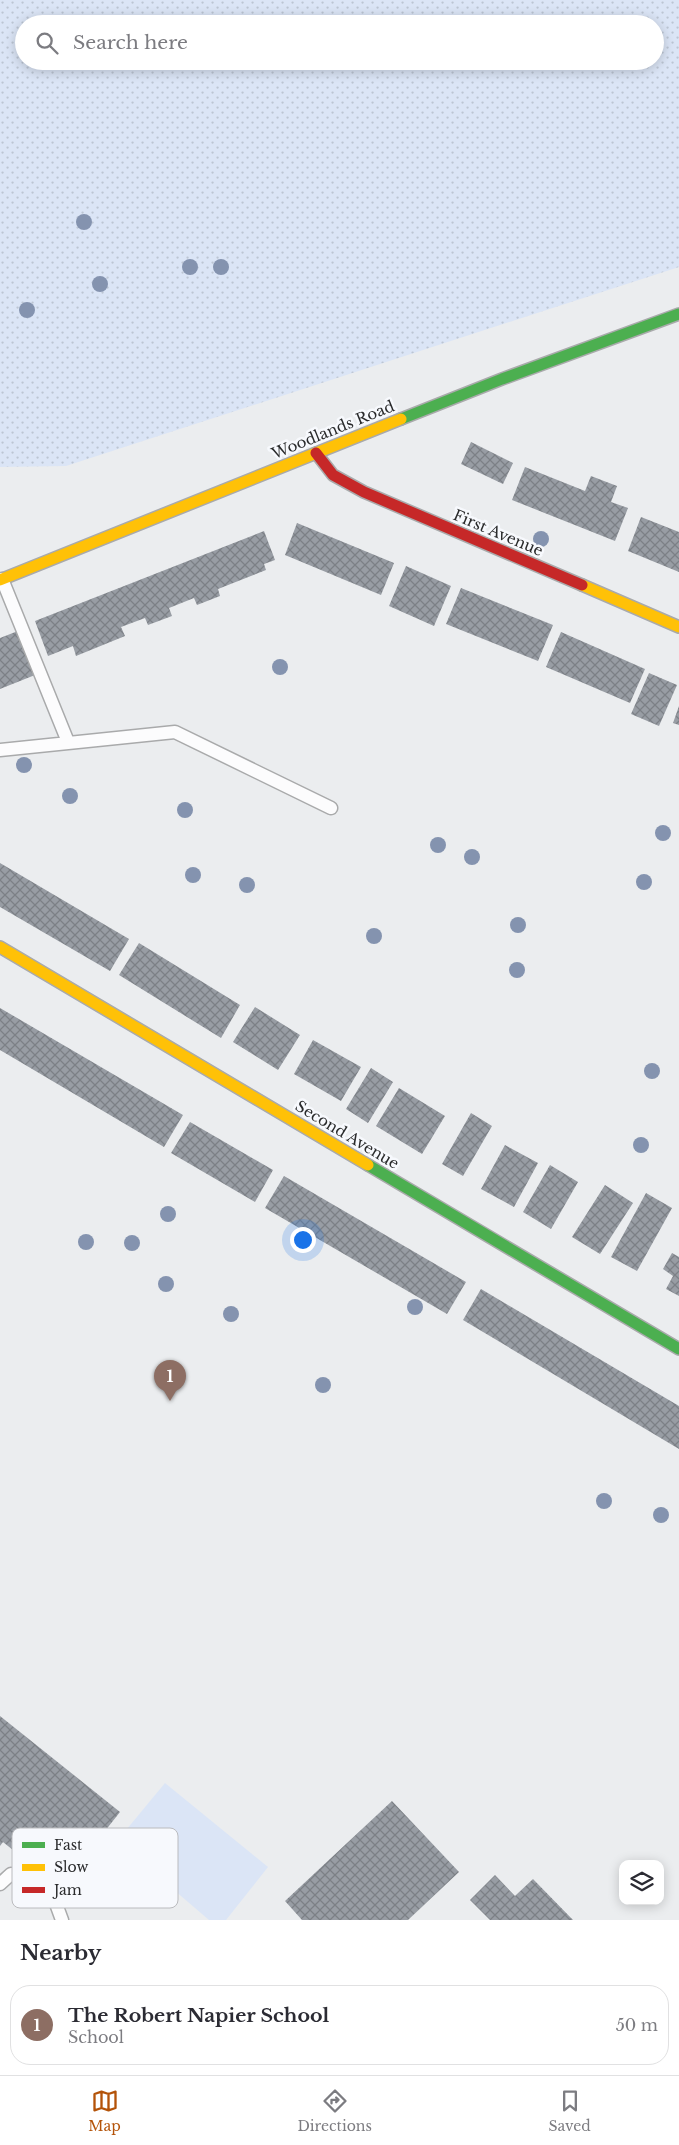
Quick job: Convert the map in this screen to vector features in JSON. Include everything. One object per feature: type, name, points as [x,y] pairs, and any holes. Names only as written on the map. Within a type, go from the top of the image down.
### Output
[{"type":"street","name":"Woodlands Road","points":[[1,579],[502,378],[679,314]]},
{"type":"street","name":"First Avenue","points":[[316,453],[333,475],[364,492],[679,626]]},
{"type":"street","name":"Second Avenue","points":[[0,948],[679,1349]]},
{"type":"lane","points":[[1,579],[68,742]]},
{"type":"lane","points":[[0,750],[175,732],[331,808]]},
{"type":"lane","points":[[0,1884],[12,1874]]},
{"type":"lane","points":[[57,1908],[62,1920]]},
{"type":"shaded area","points":[[0,0],[679,0],[679,267],[66,466],[0,467]]},
{"type":"shaded area","points":[[165,1783],[268,1867],[226,1920],[209,1920],[178,1893],[178,1828],[128,1828]]},
{"type":"building","points":[[471,442],[513,463],[503,484],[461,464]]},
{"type":"building","points":[[525,467],[585,491],[591,476],[617,486],[611,502],[628,508],[615,541],[512,500]]},
{"type":"building","points":[[641,517],[679,532],[679,572],[628,551]]},
{"type":"building","points":[[297,523],[394,563],[381,595],[285,555]]},
{"type":"building","points":[[264,531],[275,560],[264,564],[266,570],[218,589],[220,596],[197,605],[194,598],[169,608],[172,616],[148,625],[145,618],[121,627],[125,636],[76,656],[73,646],[48,656],[35,621]]},
{"type":"building","points":[[406,566],[451,586],[434,626],[389,606]]},
{"type":"building","points":[[461,588],[553,625],[538,661],[446,624]]},
{"type":"building","points":[[23,629],[40,673],[0,689],[0,638]]},
{"type":"building","points":[[561,632],[645,669],[630,703],[546,667]]},
{"type":"building","points":[[649,673],[677,685],[659,726],[631,714]]},
{"type":"building","points":[[679,706],[679,725],[673,723]]},
{"type":"building","points":[[0,863],[129,939],[110,971],[0,907]]},
{"type":"building","points":[[139,943],[240,1005],[221,1038],[119,975]]},
{"type":"building","points":[[255,1007],[300,1035],[278,1070],[233,1042]]},
{"type":"building","points":[[0,1008],[183,1115],[164,1147],[0,1050]]},
{"type":"building","points":[[313,1040],[361,1067],[341,1101],[294,1074]]},
{"type":"building","points":[[371,1068],[393,1082],[368,1123],[346,1109]]},
{"type":"building","points":[[399,1088],[445,1116],[422,1154],[376,1126]]},
{"type":"building","points":[[471,1113],[492,1126],[463,1176],[442,1164]]},
{"type":"building","points":[[190,1122],[273,1170],[255,1202],[171,1153]]},
{"type":"building","points":[[505,1145],[538,1163],[514,1207],[481,1189]]},
{"type":"building","points":[[550,1165],[578,1182],[551,1229],[523,1212]]},
{"type":"building","points":[[284,1176],[466,1282],[447,1314],[265,1208]]},
{"type":"building","points":[[605,1185],[633,1203],[600,1254],[572,1237]]},
{"type":"building","points":[[646,1193],[672,1208],[637,1271],[611,1257]]},
{"type":"building","points":[[672,1253],[679,1257],[679,1296],[666,1289],[673,1276],[663,1269]]},
{"type":"building","points":[[481,1289],[679,1406],[679,1449],[463,1320]]},
{"type":"building","points":[[0,1716],[120,1812],[107,1828],[12,1828],[12,1849],[3,1842],[0,1846]]},
{"type":"building","points":[[392,1801],[459,1872],[408,1920],[302,1920],[285,1901]]},
{"type":"building","points":[[495,1875],[515,1896],[533,1879],[573,1920],[490,1920],[470,1900]]},
{"type":"traffic: fast","points":[[401,419],[502,379],[679,314]]},
{"type":"traffic: fast","points":[[368,1165],[679,1349]]},
{"type":"traffic: slow","points":[[0,580],[401,419]]},
{"type":"traffic: slow","points":[[582,585],[679,627]]},
{"type":"traffic: slow","points":[[0,947],[368,1165]]},
{"type":"traffic: jam","points":[[316,453],[333,475],[364,492],[582,585]]},
{"type":"place","name":"The Robert Napier School","points":[[170,1401]]}]
